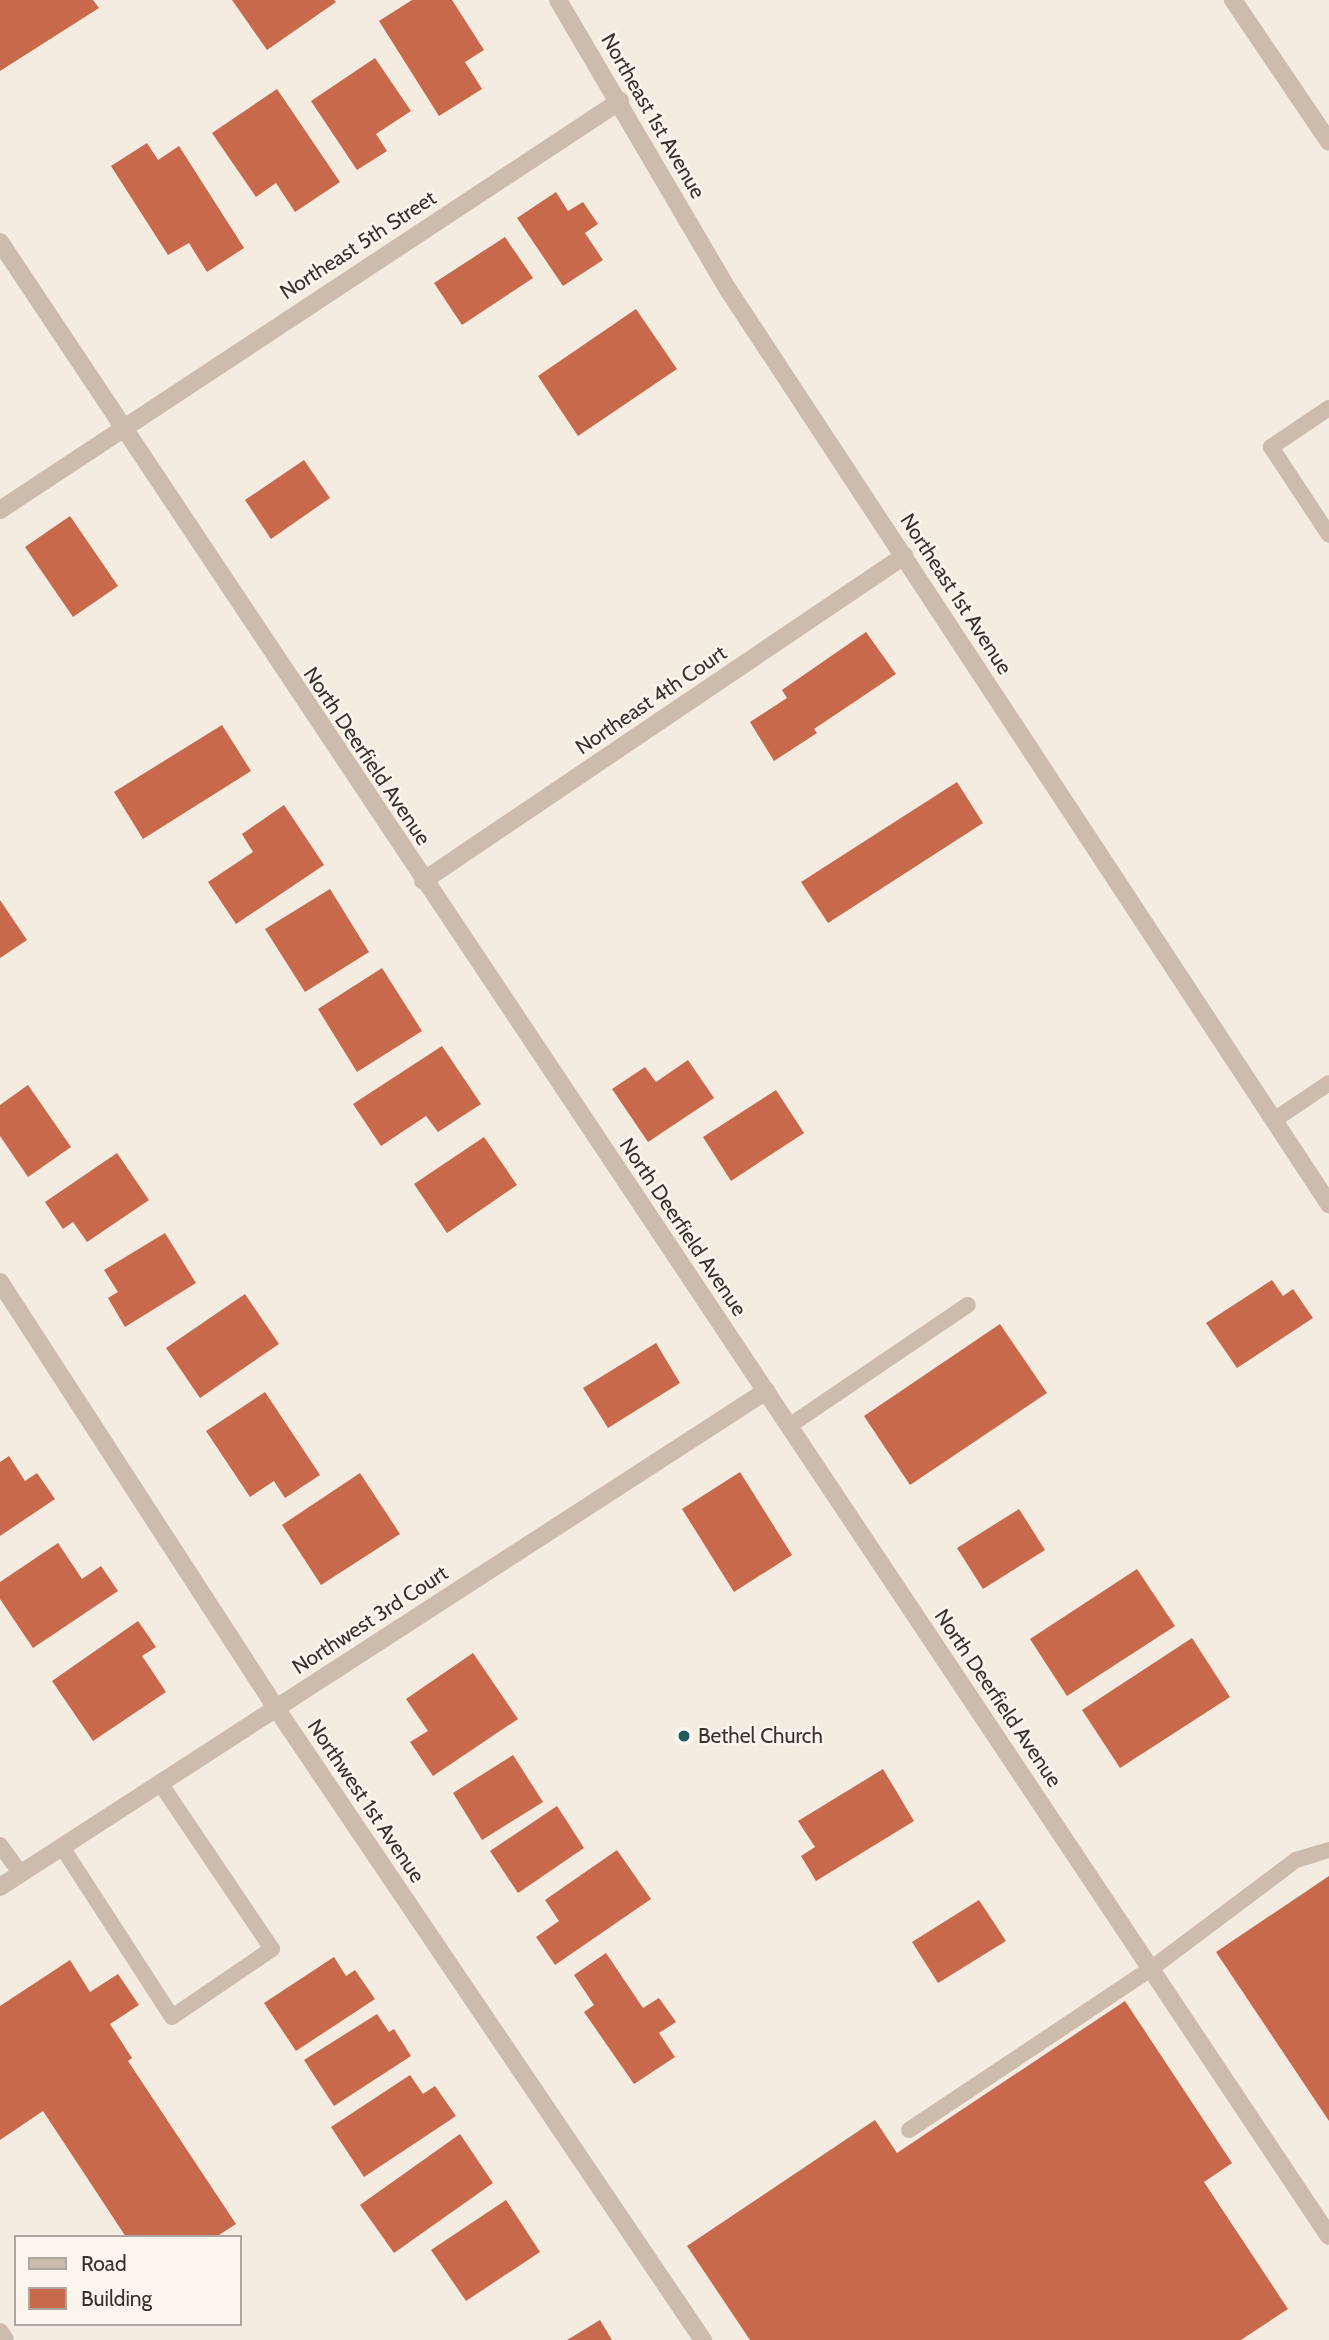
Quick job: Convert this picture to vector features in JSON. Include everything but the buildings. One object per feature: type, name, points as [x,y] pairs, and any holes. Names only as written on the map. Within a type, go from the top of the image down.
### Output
[{"type":"street","name":"Northeast 1st Avenue","points":[[558,0],[620,101],[729,290],[1329,1204]]},
{"type":"street","points":[[1233,0],[1329,142]]},
{"type":"street","name":"Northeast 5th Street","points":[[0,510],[122,427],[620,101]]},
{"type":"street","name":"North Deerfield Avenue","points":[[0,242],[423,881],[1329,2236]]},
{"type":"street","name":"Northeast 4th Court","points":[[423,881],[904,556]]},
{"type":"street","name":"Northwest 1st Avenue","points":[[0,1282],[276,1708],[703,2340]]},
{"type":"street","name":"Northwest 3rd Court","points":[[0,1887],[766,1391]]},
{"type":"street","points":[[0,2332],[5,2340]]},
{"type":"lane","points":[[1329,408],[1271,447],[1329,535]]},
{"type":"lane","points":[[1274,1120],[1329,1083]]},
{"type":"lane","points":[[789,1426],[968,1305]]},
{"type":"lane","points":[[62,1847],[172,2017],[272,1949],[160,1783]]},
{"type":"lane","points":[[0,1845],[20,1874]]},
{"type":"lane","points":[[909,2130],[1152,1968],[1296,1860],[1329,1850]]},
{"type":"place","name":"Bethel Church","points":[[684,1736]]}]
